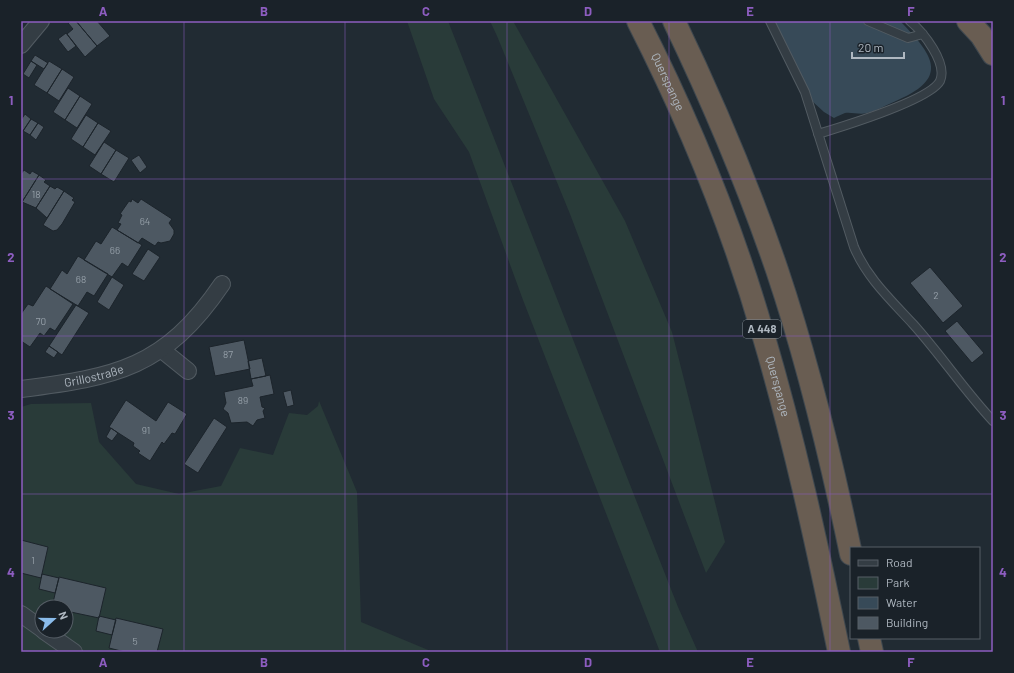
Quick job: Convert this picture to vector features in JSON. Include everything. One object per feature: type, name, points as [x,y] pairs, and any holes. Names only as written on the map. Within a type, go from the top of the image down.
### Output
[{"type":"highway","name":"Querspange","points":[[638,21],[682,113],[703,163],[734,243],[749,288],[791,437],[839,652]]},
{"type":"highway","name":"A 448","points":[[674,21],[730,143],[777,270],[814,398],[850,550]]},
{"type":"highway","points":[[968,21],[981,35],[993,54]]},
{"type":"highway","points":[[869,639],[872,652]]},
{"type":"street","points":[[21,45],[41,21]]},
{"type":"street","name":"Grillostraße","points":[[21,389],[73,382],[136,365],[162,350],[194,320],[209,303],[222,284]]},
{"type":"street","points":[[162,350],[188,371]]},
{"type":"street","points":[[21,614],[34,623]]},
{"type":"street","points":[[56,639],[74,652]]},
{"type":"lane","points":[[770,21],[804,92],[851,240],[860,263],[886,296],[914,325],[968,394],[993,420]]},
{"type":"lane","points":[[868,21],[908,38],[923,34]]},
{"type":"lane","points":[[818,134],[869,119],[926,93],[939,81],[942,69],[931,44],[910,21]]},
{"type":"green space","points":[[407,21],[448,21],[678,607],[698,652],[660,652],[523,300],[469,152],[434,99]]},
{"type":"green space","points":[[490,21],[513,21],[625,221],[672,332],[725,542],[706,573],[570,214]]},
{"type":"green space","points":[[319,401],[357,492],[361,622],[433,652],[21,652],[21,407],[31,404],[91,403],[99,442],[136,484],[179,494],[221,486],[240,448],[273,455],[289,413],[307,415],[318,406]]},
{"type":"water","points":[[774,21],[900,21],[921,44],[927,54],[931,64],[930,74],[925,83],[915,91],[898,100],[864,114],[845,113],[834,118],[824,112],[812,101]]},
{"type":"building","points":[[71,21],[76,21],[97,46],[85,57],[67,34],[73,29],[68,23]]},
{"type":"building","points":[[76,21],[97,21],[110,36],[97,46]]},
{"type":"building","points":[[66,33],[76,46],[68,52],[58,39]]},
{"type":"building","points":[[35,55],[48,63],[44,69],[31,61]]},
{"type":"building","points":[[31,61],[37,65],[29,78],[23,74]]},
{"type":"building","points":[[49,61],[62,69],[47,93],[34,85]]},
{"type":"building","points":[[62,69],[74,77],[59,101],[47,93]]},
{"type":"building","points":[[68,88],[80,96],[65,120],[53,112]]},
{"type":"building","points":[[80,96],[92,104],[77,128],[65,120]]},
{"type":"building","points":[[25,114],[31,119],[23,131],[21,130],[21,120]]},
{"type":"building","points":[[86,115],[98,123],[83,147],[71,139]]},
{"type":"building","points":[[31,119],[38,123],[30,135],[23,131]]},
{"type":"building","points":[[38,123],[44,127],[36,140],[30,135]]},
{"type":"building","points":[[98,123],[111,131],[95,155],[83,147]]},
{"type":"building","points":[[104,142],[116,150],[101,174],[89,166]]},
{"type":"building","points":[[116,150],[129,158],[114,182],[101,174]]},
{"type":"building","points":[[139,155],[147,167],[140,173],[131,160]]},
{"type":"building","points":[[24,170],[30,174],[32,171],[39,175],[22,202],[21,174]]},
{"type":"building","points":[[39,175],[46,180],[44,182],[50,186],[36,208],[22,202]]},
{"type":"building","points":[[50,186],[55,189],[57,187],[64,191],[47,218],[36,208]]},
{"type":"building","points":[[64,191],[74,198],[72,200],[75,202],[62,224],[57,230],[53,231],[43,225]]},
{"type":"building","points":[[132,199],[138,203],[141,199],[172,219],[169,223],[174,230],[174,234],[170,241],[161,243],[158,242],[155,246],[142,238],[138,243],[117,230],[121,224],[118,223],[122,215],[120,214]]},
{"type":"building","points":[[112,227],[142,245],[128,267],[122,263],[112,277],[84,260],[96,241],[101,244]]},
{"type":"building","points":[[148,249],[160,257],[144,281],[132,274]]},
{"type":"building","points":[[78,256],[108,274],[94,296],[87,292],[78,306],[50,289],[62,270],[67,274]]},
{"type":"building","points":[[930,267],[963,306],[943,323],[910,283]]},
{"type":"building","points":[[112,277],[124,285],[109,310],[97,302]]},
{"type":"building","points":[[46,286],[73,304],[55,331],[50,328],[44,336],[40,333],[30,347],[21,341],[21,314],[28,304],[33,306]]},
{"type":"building","points":[[76,305],[89,313],[62,355],[49,346]]},
{"type":"building","points":[[957,321],[984,353],[972,363],[945,331]]},
{"type":"building","points":[[244,340],[250,369],[215,376],[209,347]]},
{"type":"building","points":[[49,346],[58,352],[54,358],[45,352]]},
{"type":"building","points":[[262,358],[266,376],[251,379],[248,361]]},
{"type":"building","points":[[270,375],[274,394],[260,397],[262,407],[265,408],[263,411],[265,418],[257,420],[253,426],[247,422],[231,423],[228,413],[223,409],[226,403],[224,392],[253,386],[251,379]]},
{"type":"building","points":[[291,390],[294,405],[287,407],[283,392]]},
{"type":"building","points":[[126,400],[156,421],[168,402],[187,414],[175,434],[172,433],[164,444],[162,442],[150,461],[138,453],[140,451],[133,446],[134,443],[109,427]]},
{"type":"building","points":[[214,418],[227,427],[198,473],[184,464]]},
{"type":"building","points":[[111,428],[118,433],[112,441],[106,437]]},
{"type":"building","points":[[21,540],[48,547],[41,578],[21,573]]},
{"type":"building","points":[[42,574],[59,578],[55,593],[39,589]]},
{"type":"building","points":[[59,577],[106,588],[99,618],[74,613],[74,599],[54,599]]},
{"type":"building","points":[[99,616],[116,620],[112,635],[96,631]]},
{"type":"building","points":[[116,618],[163,629],[157,652],[125,652],[109,648]]}]
